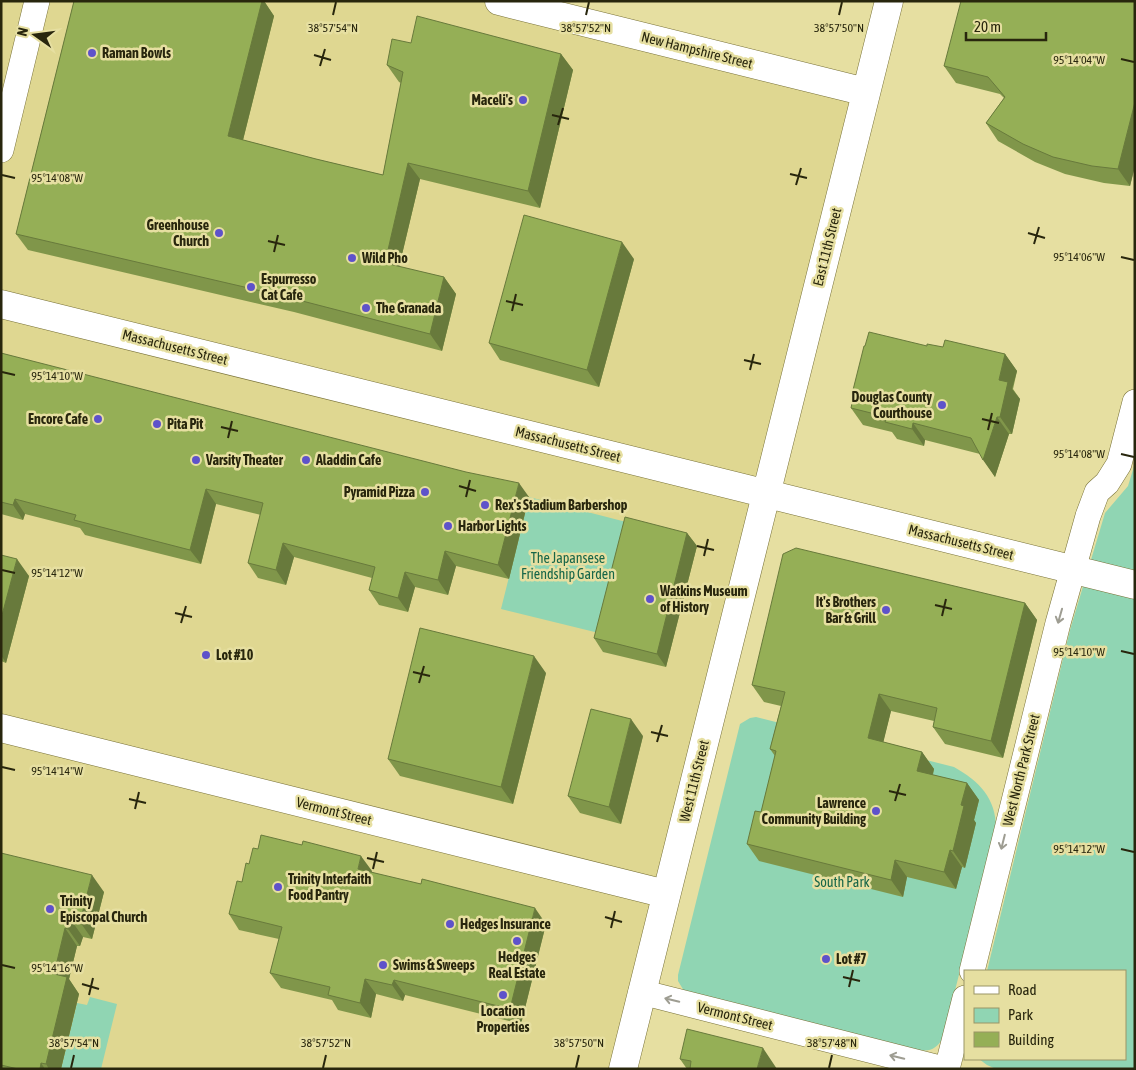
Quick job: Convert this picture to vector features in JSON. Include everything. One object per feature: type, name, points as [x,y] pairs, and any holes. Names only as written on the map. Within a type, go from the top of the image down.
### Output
[{"type":"street","points":[[1,150],[38,1]]},
{"type":"street","name":"New Hampshire Street","points":[[499,1],[866,92]]},
{"type":"street","name":"East 11th Street","points":[[766,493],[889,1]]},
{"type":"street","name":"Massachusetts Street","points":[[1,304],[1135,585]]},
{"type":"street","name":"West North Park Street","points":[[972,970],[1058,623],[1088,516],[1097,492],[1107,483],[1119,464],[1135,402]]},
{"type":"street","name":"West 11th Street","points":[[623,1069],[766,493]]},
{"type":"street","name":"Vermont Street","points":[[1,728],[666,894]]},
{"type":"street","name":"Vermont Street","points":[[641,992],[946,1069]]},
{"type":"street","points":[[946,1069],[964,1002]]},
{"type":"shaded area","points":[[1,1],[499,1],[866,92],[623,1069],[1,1069]]},
{"type":"green space","points":[[1135,463],[1135,1069],[996,1069],[980,1060],[1126,1060],[1126,970],[987,970],[1070,630],[1105,513],[1128,486]]},
{"type":"green space","name":"The Japansese Friendship Garden","points":[[529,497],[634,524],[607,635],[501,609]]},
{"type":"green space","name":"South Park","points":[[756,717],[954,767],[971,778],[989,799],[993,808],[996,828],[943,1038],[933,1048],[919,1050],[684,991],[678,981],[740,724]]},
{"type":"green space","points":[[90,997],[117,1004],[101,1069],[61,1069],[77,1003],[87,1005]]},
{"type":"building","points":[[74,1],[262,1],[228,136],[383,175],[403,72],[387,65],[392,39],[411,43],[417,16],[561,54],[528,191],[408,163],[385,263],[444,277],[430,334],[283,296],[16,234]]},
{"type":"building","points":[[961,1],[1135,1],[1135,102],[1118,169],[1092,166],[1053,157],[1023,144],[986,123],[1005,97],[988,77],[944,66]]},
{"type":"building","points":[[524,215],[622,242],[587,370],[489,343]]},
{"type":"building","name":"Douglas County Courthouse","points":[[869,332],[927,346],[927,344],[943,347],[945,340],[1005,354],[999,380],[1008,382],[1000,417],[997,417],[983,460],[971,438],[913,423],[912,429],[885,422],[887,417],[851,408],[854,394],[852,394]]},
{"type":"building","points":[[1,353],[466,472],[519,483],[498,565],[445,551],[438,580],[405,572],[398,598],[369,590],[375,567],[283,543],[276,570],[248,563],[263,503],[206,489],[190,550],[74,520],[76,515],[15,499],[13,505],[1,502]]},
{"type":"building","name":"Watkins Museum of History","points":[[625,517],[687,533],[657,654],[594,638]]},
{"type":"building","points":[[796,548],[1025,603],[991,741],[933,727],[937,708],[879,694],[868,738],[922,752],[917,771],[967,783],[961,805],[964,806],[953,851],[950,850],[944,872],[895,860],[891,880],[747,844],[755,811],[761,812],[776,751],[770,749],[785,692],[752,685],[783,554]]},
{"type":"building","points":[[1,555],[17,559],[1,619]]},
{"type":"building","points":[[420,628],[534,656],[501,787],[388,759]]},
{"type":"building","points":[[591,709],[631,719],[609,807],[568,796]]},
{"type":"building","points":[[261,835],[302,845],[303,841],[361,856],[358,869],[421,884],[422,879],[535,908],[510,1009],[394,980],[392,985],[365,979],[360,1003],[328,995],[330,987],[270,973],[282,927],[229,914],[237,881],[242,882],[246,863],[249,864],[253,848],[258,849]]},
{"type":"building","points":[[1,853],[92,875],[80,922],[71,920],[68,929],[65,928],[54,974],[67,977],[46,1064],[41,1063],[40,1069],[18,1069],[1,1065]]},
{"type":"building","points":[[687,1029],[763,1048],[757,1069],[690,1069],[691,1061],[680,1059]]},
{"type":"place","name":"Raman Bowls","points":[[92,53]]},
{"type":"place","name":"Maceli's","points":[[523,100]]},
{"type":"place","name":"Greenhouse Church","points":[[219,233]]},
{"type":"place","name":"Wild Pho","points":[[352,258]]},
{"type":"place","name":"Espurresso Cat Cafe","points":[[251,287]]},
{"type":"place","name":"The Granada","points":[[366,308]]},
{"type":"place","name":"Douglas County Courthouse","points":[[942,405]]},
{"type":"place","name":"Encore Cafe","points":[[98,419]]},
{"type":"place","name":"Pita Pit","points":[[157,424]]},
{"type":"place","name":"Varsity Theater","points":[[196,460]]},
{"type":"place","name":"Aladdin Cafe","points":[[306,460]]},
{"type":"place","name":"Pyramid Pizza","points":[[425,492]]},
{"type":"place","name":"Rex's Stadium Barbershop","points":[[485,505]]},
{"type":"place","name":"Harbor Lights","points":[[448,526]]},
{"type":"place","name":"Watkins Museum of History","points":[[650,599]]},
{"type":"place","name":"It's Brothers Bar & Grill","points":[[886,610]]},
{"type":"place","name":"Lot #10","points":[[206,655]]},
{"type":"place","name":"Lawrence Community Building","points":[[876,811]]},
{"type":"place","name":"Trinity Interfaith Food Pantry","points":[[278,887]]},
{"type":"place","name":"Trinity Episcopal Church","points":[[50,909]]},
{"type":"place","name":"Hedges Insurance","points":[[450,924]]},
{"type":"place","name":"Hedges Real Estate","points":[[517,941]]},
{"type":"place","name":"Lot #7","points":[[826,959]]},
{"type":"place","name":"Swims & Sweeps","points":[[383,965]]},
{"type":"place","name":"Location Properties","points":[[503,995]]}]
